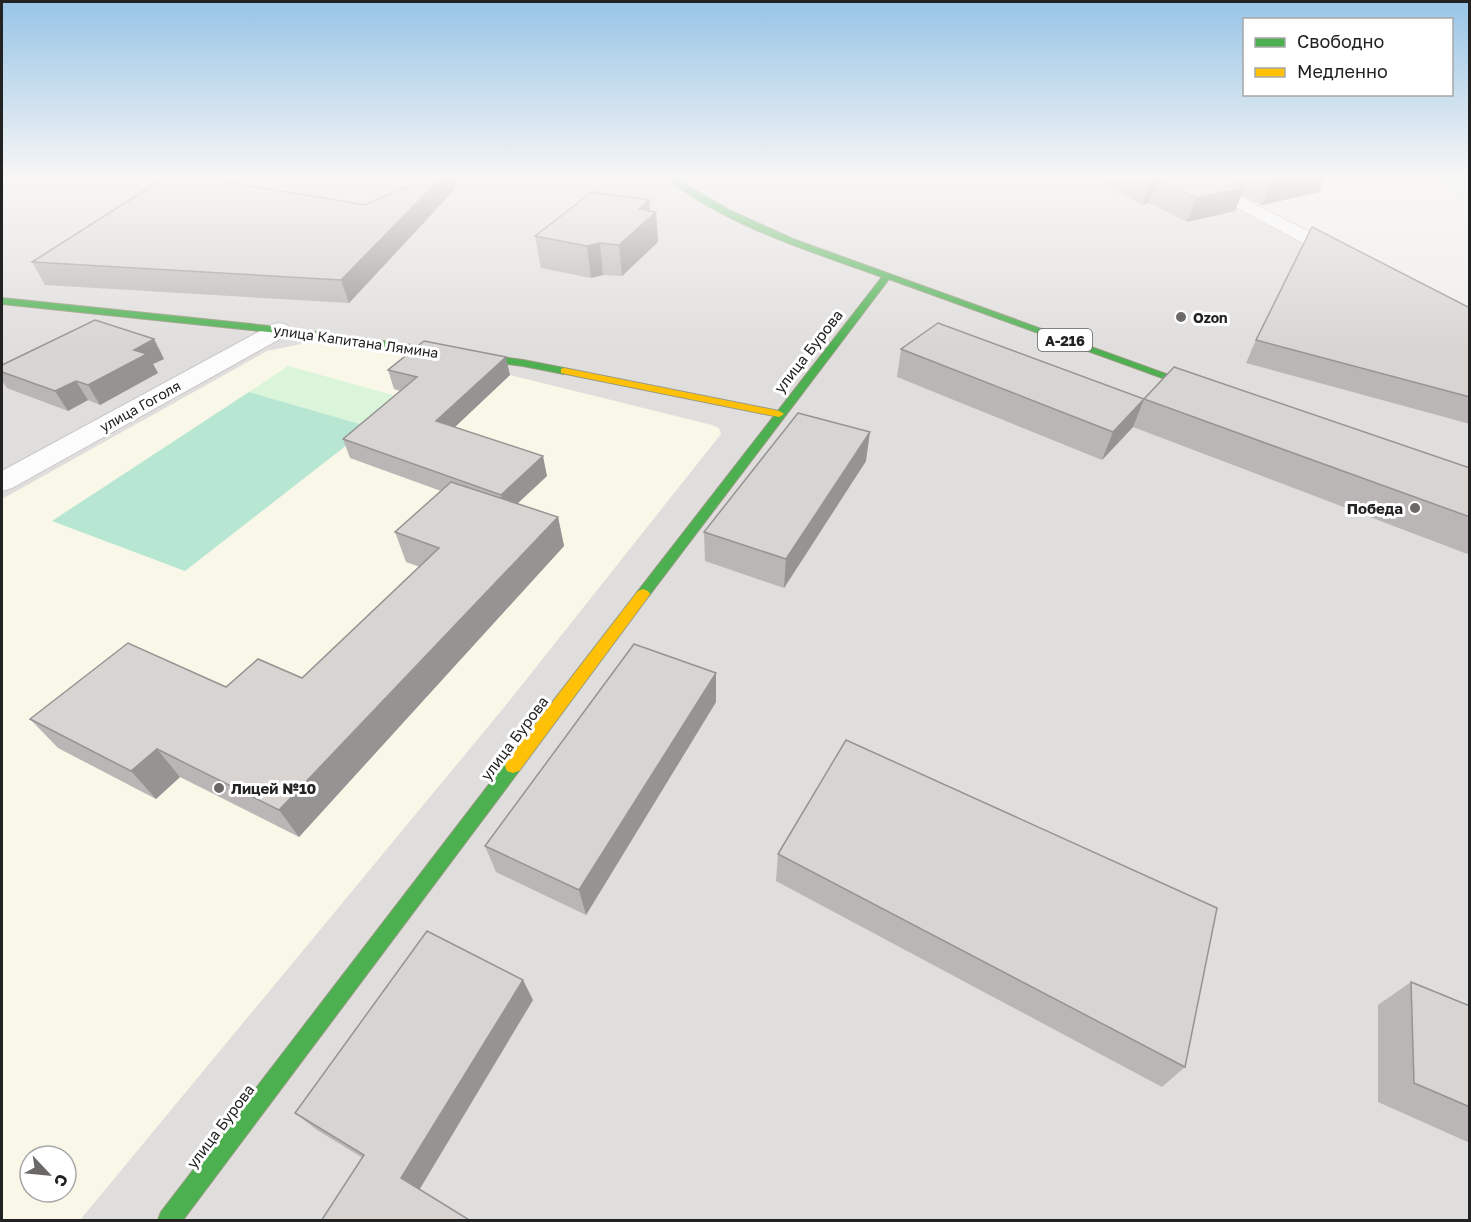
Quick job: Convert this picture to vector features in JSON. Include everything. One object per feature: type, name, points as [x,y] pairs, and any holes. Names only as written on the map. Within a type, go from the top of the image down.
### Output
[{"type":"street","name":"А-216","points":[[778,235],[886,277],[1224,396]]},
{"type":"street","points":[[1301,235],[1365,268]]},
{"type":"street","name":"улица Бурова","points":[[169,1221],[779,414],[886,277]]},
{"type":"street","name":"улица Капитана Лямина","points":[[2,301],[279,330],[523,363],[779,414]]},
{"type":"street","name":"улица Гоголя","points":[[2,482],[279,330]]},
{"type":"shaded area","points":[[2,235],[1306,235],[1469,314],[1469,1220],[2,1220]]},
{"type":"shaded area","name":"Лицей №10","points":[[315,341],[431,358],[510,375],[712,425],[719,428],[721,434],[506,705],[80,1220],[2,1220],[2,499],[267,351]]},
{"type":"green space","points":[[288,366],[407,399],[370,427],[249,392]]},
{"type":"green space","points":[[249,392],[370,427],[185,571],[52,521]]},
{"type":"building","points":[[74,235],[385,235],[341,280],[32,262]]},
{"type":"building","points":[[630,235],[619,245],[600,243],[587,246],[535,236]]},
{"type":"building","points":[[1308,235],[1328,235],[1470,308],[1470,397],[1256,340]]},
{"type":"building","points":[[95,320],[154,339],[134,350],[147,354],[88,385],[76,381],[55,391],[2,372],[2,365]]},
{"type":"building","points":[[938,323],[1144,399],[1113,432],[901,349]]},
{"type":"building","points":[[424,341],[506,357],[436,421],[543,456],[501,495],[343,439],[417,377],[388,370]]},
{"type":"building","points":[[1174,367],[1470,468],[1470,517],[1144,399]]},
{"type":"building","points":[[798,413],[870,432],[786,559],[704,532]]},
{"type":"building","points":[[451,482],[558,517],[279,810],[157,749],[131,771],[30,719],[128,643],[226,687],[258,659],[302,678],[439,548],[395,532]]},
{"type":"building","points":[[634,644],[716,673],[579,890],[485,846]]},
{"type":"building","points":[[846,740],[1217,908],[1185,1067],[778,854]]},
{"type":"building","points":[[427,931],[523,980],[401,1178],[471,1221],[321,1221],[364,1155],[295,1113]]},
{"type":"building","points":[[1411,982],[1470,1006],[1470,1107],[1414,1083]]},
{"type":"traffic: fast","points":[[777,235],[1208,391]]},
{"type":"traffic: fast","points":[[643,594],[886,277]]},
{"type":"traffic: fast","points":[[2,301],[279,330],[523,363],[564,371]]},
{"type":"traffic: fast","points":[[169,1220],[513,766]]},
{"type":"traffic: slow","points":[[564,371],[779,414]]},
{"type":"traffic: slow","points":[[513,766],[643,594]]},
{"type":"place","name":"Ozon","points":[[1181,317]]},
{"type":"place","name":"Победа","points":[[1415,508]]},
{"type":"place","name":"Лицей №10","points":[[219,788]]}]
